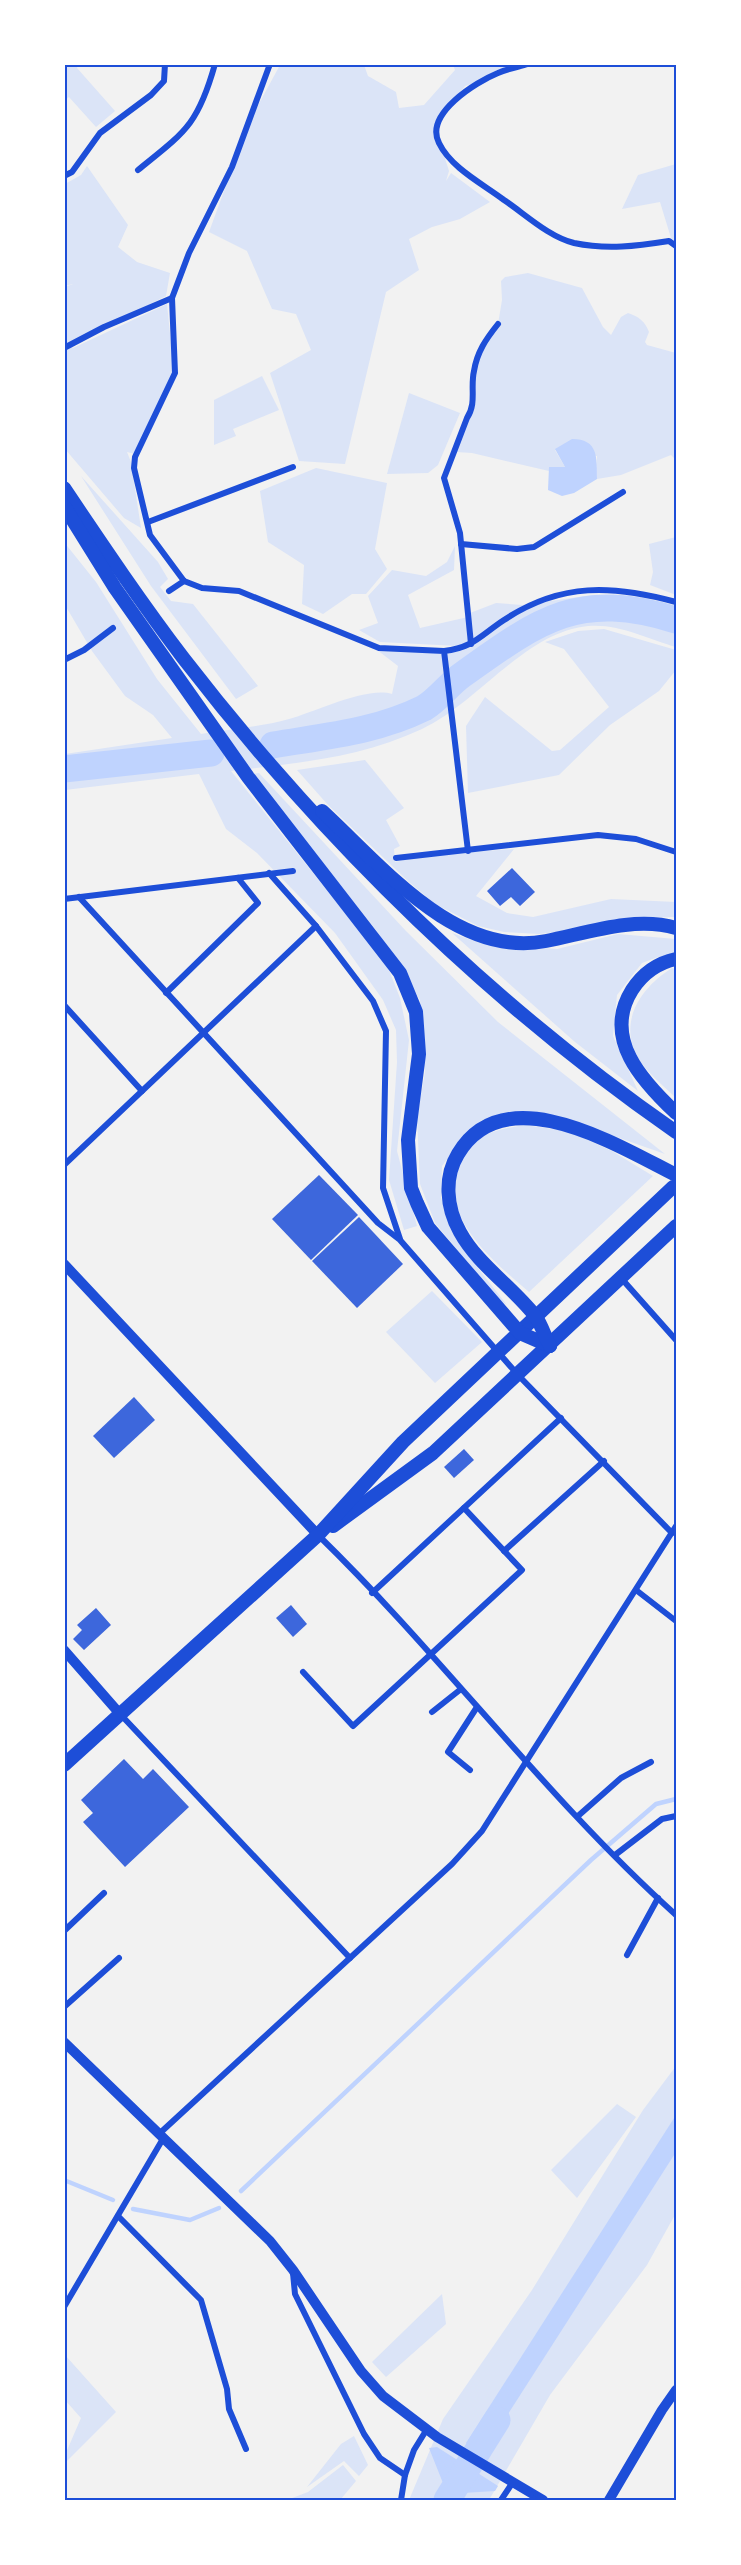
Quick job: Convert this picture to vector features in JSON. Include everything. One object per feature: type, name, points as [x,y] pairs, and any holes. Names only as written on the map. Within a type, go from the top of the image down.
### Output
[{"type":"main road","points":[[64,488],[185,660],[315,816],[446,948],[540,1030],[630,1100],[676,1132]]},
{"type":"main road","points":[[64,506],[115,588],[248,777],[400,973],[416,1012],[419,1054],[408,1140],[411,1188],[429,1227],[520,1333],[550,1346]]},
{"type":"main road","points":[[268,760],[418,901],[460,928],[496,942],[532,944],[626,924],[676,928]]},
{"type":"main road","points":[[676,959],[650,969],[639,979],[625,1002],[621,1028],[625,1048],[635,1069],[649,1088],[676,1113]]},
{"type":"main road","points":[[64,1765],[318,1535],[403,1442],[536,1318],[675,1181],[587,1131],[534,1118],[501,1119],[481,1129],[463,1147],[450,1169],[448,1198],[459,1232],[481,1260],[536,1318],[550,1346]]},
{"type":"main road","points":[[318,1535],[433,1453],[676,1226]]},
{"type":"street","points":[[64,176],[72,172],[100,133],[151,95],[164,81],[165,64]]},
{"type":"street","points":[[138,170],[187,131],[205,100],[215,64]]},
{"type":"street","points":[[270,64],[232,167],[189,253],[172,298],[175,373],[135,457],[134,468],[150,535],[184,581],[202,588],[239,591],[379,648],[444,651],[463,649],[505,618],[539,601],[568,592],[602,589],[630,590],[676,603]]},
{"type":"street","points":[[528,64],[500,72],[475,84],[457,98],[444,113],[436,128],[438,142],[452,160],[539,225],[572,242],[623,248],[669,241],[676,246]]},
{"type":"street","points":[[64,348],[104,327],[172,298]]},
{"type":"street","points":[[471,644],[461,543],[444,478],[467,418],[473,409],[473,373],[481,346],[498,324]]},
{"type":"street","points":[[148,522],[293,467]]},
{"type":"street","points":[[461,543],[517,549],[534,547],[623,492]]},
{"type":"street","points":[[169,591],[184,581]]},
{"type":"street","points":[[64,660],[84,650],[113,628]]},
{"type":"street","points":[[444,651],[454,724],[461,808],[468,851]]},
{"type":"street","points":[[396,858],[598,836],[636,839],[676,852]]},
{"type":"street","points":[[64,899],[293,871]]},
{"type":"street","points":[[269,873],[316,926],[373,1001],[386,1031],[383,1188],[400,1240]]},
{"type":"street","points":[[166,993],[258,903],[238,878]]},
{"type":"street","points":[[79,897],[378,1223],[400,1240],[518,1375],[672,1533]]},
{"type":"street","points":[[64,1164],[316,926]]},
{"type":"street","points":[[64,1005],[142,1091]]},
{"type":"street","points":[[64,1264],[430,1654],[528,1763],[615,1855],[676,1915]]},
{"type":"street","points":[[621,1278],[676,1340]]},
{"type":"street","points":[[372,1593],[561,1418]]},
{"type":"street","points":[[504,1551],[604,1461]]},
{"type":"street","points":[[303,1672],[353,1726],[522,1570],[464,1508]]},
{"type":"street","points":[[64,2307],[118,2216],[162,2135],[452,1864],[482,1831],[528,1763],[676,1526]]},
{"type":"street","points":[[636,1590],[676,1621]]},
{"type":"street","points":[[64,1650],[120,1714],[350,1958]]},
{"type":"street","points":[[432,1712],[461,1689]]},
{"type":"street","points":[[470,1770],[448,1752],[477,1707]]},
{"type":"street","points":[[578,1816],[621,1778],[651,1762]]},
{"type":"street","points":[[615,1855],[662,1819],[676,1816]]},
{"type":"street","points":[[64,1931],[104,1893]]},
{"type":"street","points":[[627,1955],[657,1898]]},
{"type":"street","points":[[64,2007],[119,1958]]},
{"type":"street","points":[[64,2042],[262,2232],[293,2270],[361,2371],[383,2397],[437,2437],[543,2500]]},
{"type":"street","points":[[118,2216],[201,2300],[227,2390],[229,2409],[246,2449]]},
{"type":"street","points":[[293,2270],[295,2294],[364,2434],[380,2458],[405,2475]]},
{"type":"street","points":[[609,2500],[676,2390]]},
{"type":"street","points":[[401,2500],[405,2475],[414,2450],[427,2429]]},
{"type":"street","points":[[501,2500],[508,2479]]},
{"type":"shaded area","points":[[65,64],[78,65],[77,68],[115,111],[96,127],[69,97],[65,100]]},
{"type":"shaded area","points":[[280,65],[364,65],[368,76],[396,92],[399,108],[424,105],[455,70],[453,65],[527,65],[465,86],[435,127],[449,171],[446,181],[451,173],[490,202],[460,219],[432,227],[409,239],[419,270],[386,292],[345,464],[299,461],[270,373],[311,350],[296,314],[272,309],[247,251],[209,232],[250,120]]},
{"type":"shaded area","points":[[676,164],[676,242],[671,238],[660,202],[622,209],[638,175]]},
{"type":"shaded area","points":[[87,166],[128,225],[118,247],[137,262],[170,273],[166,296],[70,345],[73,348],[167,304],[174,373],[135,454],[127,452],[131,462],[141,528],[124,518],[65,449],[65,287],[73,284],[65,286],[65,184],[81,175]]},
{"type":"shaded area","points":[[528,273],[582,288],[603,327],[611,335],[621,317],[628,313],[646,325],[649,332],[645,342],[647,345],[676,353],[676,460],[671,455],[621,475],[597,479],[597,456],[555,450],[565,467],[549,467],[549,471],[472,453],[456,452],[468,420],[474,411],[475,366],[498,324],[502,300],[501,281],[505,277]]},
{"type":"shaded area","points":[[262,376],[279,410],[233,429],[236,436],[214,445],[214,400]]},
{"type":"shaded area","points":[[409,393],[460,413],[438,465],[428,473],[387,474]]},
{"type":"shaded area","points":[[316,468],[387,483],[375,549],[387,569],[366,594],[352,594],[323,614],[302,604],[304,565],[268,542],[260,491]]},
{"type":"shaded area","points":[[81,476],[158,562],[168,579],[160,587],[171,601],[193,604],[258,686],[236,699],[151,586]]},
{"type":"shaded area","points":[[676,537],[676,595],[650,585],[653,572],[649,544]]},
{"type":"shaded area","points":[[64,542],[96,582],[157,679],[201,734],[278,722],[369,694],[381,692],[392,694],[398,666],[368,643],[384,648],[444,654],[458,646],[380,642],[359,630],[378,623],[368,596],[392,570],[426,576],[447,562],[455,546],[454,570],[408,595],[420,628],[468,617],[467,637],[470,641],[470,613],[496,603],[523,605],[592,595],[622,595],[676,608],[676,647],[633,632],[610,627],[588,626],[565,631],[523,654],[443,717],[399,739],[328,758],[231,771],[387,965],[400,998],[409,1040],[397,1151],[417,1226],[404,1230],[389,1180],[397,1062],[396,1030],[383,1000],[335,933],[257,853],[226,829],[199,774],[65,790],[65,754],[172,738],[153,715],[125,696],[92,651],[65,605]]},
{"type":"shaded area","points":[[604,629],[676,650],[676,670],[659,691],[610,725],[559,775],[468,793],[466,726],[485,697],[552,751],[560,750],[609,707],[564,649],[545,642],[578,631]]},
{"type":"shaded area","points":[[365,760],[404,808],[386,820],[400,846],[394,849],[395,862],[426,855],[514,849],[476,896],[507,913],[533,917],[611,899],[676,902],[676,917],[623,918],[573,930],[539,934],[504,932],[478,926],[435,904],[409,882],[328,805],[297,770]]},
{"type":"shaded area","points":[[259,773],[406,931],[498,1022],[665,1154],[611,1135],[515,1113],[482,1120],[470,1129],[442,1166],[441,1197],[450,1228],[507,1305],[497,1298],[435,1223],[420,1184],[417,1118],[425,1072],[420,1000],[376,930],[252,774]]},
{"type":"shaded area","points":[[452,933],[480,943],[557,949],[618,934],[676,939],[676,955],[658,957],[642,963],[617,995],[613,1036],[638,1091],[575,1042]]},
{"type":"shaded area","points":[[672,968],[676,969],[676,1098],[643,1065],[635,1051],[631,1037],[634,1011],[640,999],[649,987]]},
{"type":"shaded area","points":[[524,1125],[568,1131],[612,1151],[653,1176],[529,1292],[494,1261],[471,1235],[460,1215],[455,1192],[462,1159],[476,1141],[505,1128]]},
{"type":"shaded area","points":[[432,1291],[482,1342],[435,1383],[386,1332]]},
{"type":"shaded area","points":[[676,2066],[676,2213],[647,2265],[550,2395],[489,2500],[409,2500],[443,2419],[532,2290],[643,2110]]},
{"type":"shaded area","points":[[617,2104],[636,2117],[577,2198],[551,2170]]},
{"type":"shaded area","points":[[442,2294],[446,2324],[386,2377],[372,2362]]},
{"type":"shaded area","points":[[65,2355],[116,2412],[65,2463],[65,2455],[81,2418],[65,2400]]},
{"type":"shaded area","points":[[354,2436],[368,2465],[359,2476],[344,2461],[307,2487],[341,2444]]},
{"type":"shaded area","points":[[343,2465],[356,2481],[340,2500],[287,2500],[308,2492]]},
{"type":"water","points":[[572,439],[587,442],[591,446],[596,457],[597,479],[574,493],[562,496],[548,490],[549,467],[565,467],[555,449]]},
{"type":"water","points":[[594,600],[630,604],[676,616],[676,628],[599,614]]},
{"type":"water","points":[[676,2115],[676,2152],[483,2453],[466,2443]]},
{"type":"water","points":[[437,2447],[498,2486],[495,2491],[463,2493],[459,2500],[435,2500],[443,2483],[429,2448]]},
{"type":"building","points":[[512,868],[535,892],[520,906],[511,897],[500,906],[487,891]]},
{"type":"building","points":[[319,1175],[358,1215],[311,1260],[272,1219]]},
{"type":"building","points":[[359,1217],[403,1264],[357,1308],[312,1261]]},
{"type":"building","points":[[134,1397],[155,1420],[114,1458],[93,1436]]},
{"type":"building","points":[[464,1449],[474,1460],[454,1478],[444,1467]]},
{"type":"building","points":[[291,1605],[307,1624],[293,1637],[276,1618]]},
{"type":"building","points":[[96,1608],[111,1625],[84,1650],[73,1639],[82,1630],[77,1625]]},
{"type":"building","points":[[124,1759],[143,1779],[153,1769],[189,1807],[125,1867],[83,1822],[93,1813],[81,1800]]},
{"type":"waterway","points":[[273,745],[369,728],[424,708],[457,679],[490,655],[538,625],[562,615],[586,609],[613,608],[642,611],[676,620]]},
{"type":"waterway","points":[[64,769],[211,753]]},
{"type":"waterway","points":[[241,2191],[591,1860],[656,1804],[676,1799]]},
{"type":"waterway","points":[[64,2180],[113,2200]]},
{"type":"waterway","points":[[133,2209],[190,2220],[219,2208]]},
{"type":"waterway","points":[[447,2500],[497,2420]]}]
